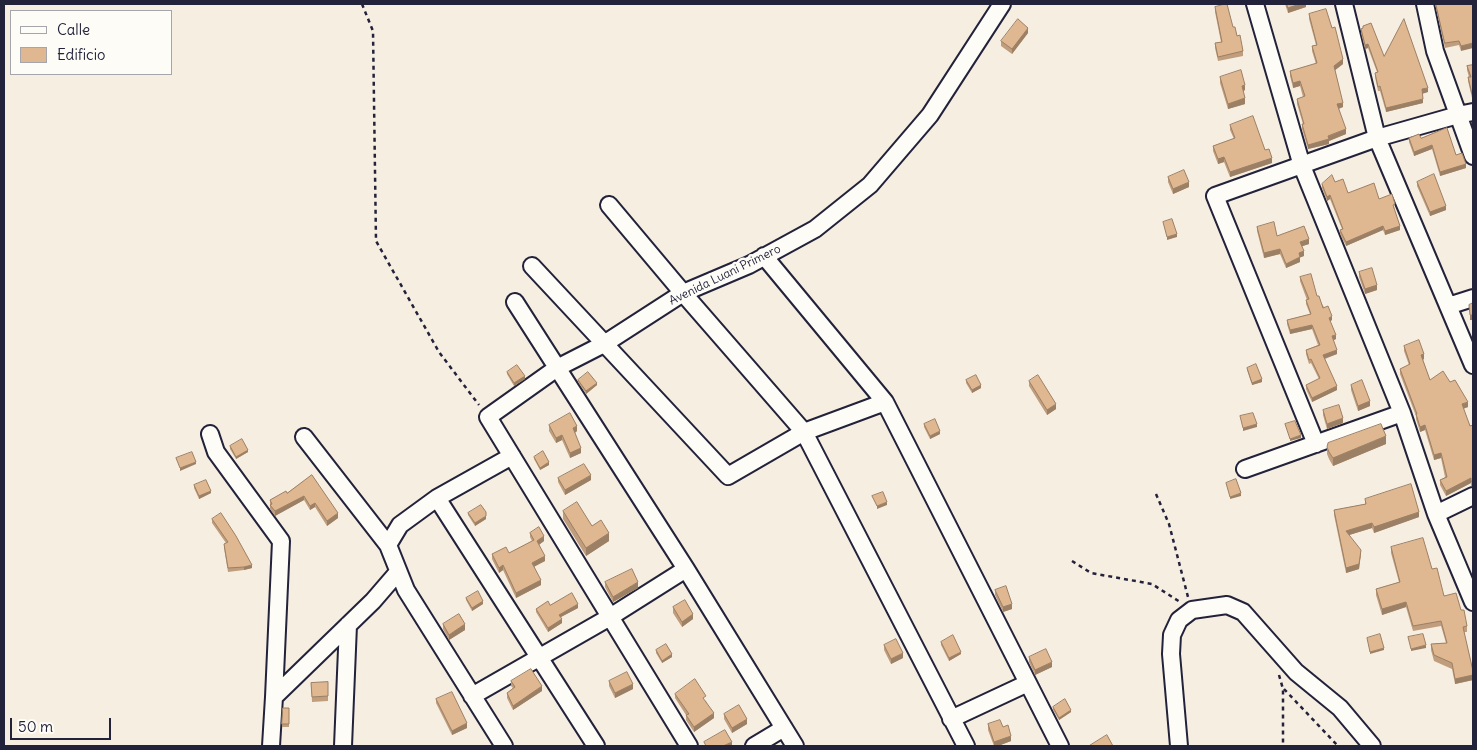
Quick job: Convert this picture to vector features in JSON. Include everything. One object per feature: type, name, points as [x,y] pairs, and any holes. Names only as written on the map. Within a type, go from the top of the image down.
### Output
[{"type":"street","name":"Avenida Luani Primero","points":[[488,417],[557,368],[604,344],[683,293],[749,265],[815,229],[870,185],[930,115],[1002,4]]},
{"type":"street","points":[[1254,4],[1302,166],[1402,413],[1436,514],[1473,602]]},
{"type":"street","points":[[1344,4],[1378,138],[1473,365]]},
{"type":"street","points":[[1425,4],[1434,51],[1466,113],[1473,156]]},
{"type":"street","points":[[1316,444],[1215,196],[1378,138],[1466,113]]},
{"type":"street","points":[[609,205],[804,432],[966,746]]},
{"type":"street","points":[[764,256],[885,402],[1060,746]]},
{"type":"street","points":[[532,266],[728,476],[804,432],[885,402]]},
{"type":"street","points":[[1448,306],[1473,298]]},
{"type":"street","points":[[515,302],[686,569],[795,746]]},
{"type":"street","points":[[1245,469],[1402,413]]},
{"type":"street","points":[[488,417],[689,746]]},
{"type":"street","points":[[210,434],[216,452],[281,541],[271,746]]},
{"type":"street","points":[[304,437],[388,545],[406,590],[504,746]]},
{"type":"street","points":[[388,545],[400,525],[437,498],[512,456]]},
{"type":"street","points":[[1436,514],[1473,496]]},
{"type":"street","points":[[437,498],[596,746]]},
{"type":"street","points":[[472,696],[610,617],[686,569]]},
{"type":"street","points":[[274,696],[348,625],[398,572]]},
{"type":"street","points":[[1179,746],[1171,654],[1172,635],[1178,620],[1192,610],[1226,605],[1243,612],[1296,672],[1340,708],[1372,746]]},
{"type":"street","points":[[343,746],[348,625]]},
{"type":"street","points":[[951,719],[1028,683]]},
{"type":"street","points":[[754,746],[784,728]]},
{"type":"path","points":[[362,4],[372,31],[376,241],[439,352],[488,417]]},
{"type":"path","points":[[1156,494],[1170,524],[1192,610]]},
{"type":"path","points":[[1072,561],[1091,573],[1152,584],[1192,610]]},
{"type":"path","points":[[1278,672],[1283,689],[1283,746]]},
{"type":"path","points":[[1283,689],[1338,746]]},
{"type":"building","points":[[1227,4],[1233,27],[1235,27],[1237,36],[1240,35],[1243,51],[1218,57],[1215,43],[1222,42],[1215,7]]},
{"type":"building","points":[[1287,4],[1300,4],[1288,8]]},
{"type":"building","points":[[1436,4],[1473,4],[1473,43],[1461,46],[1459,41],[1445,43]]},
{"type":"building","points":[[1326,9],[1332,28],[1335,27],[1343,59],[1334,66],[1343,103],[1337,104],[1346,129],[1328,136],[1329,139],[1308,145],[1297,99],[1305,96],[1300,81],[1293,83],[1290,71],[1317,63],[1312,46],[1317,45],[1309,14]]},
{"type":"building","points":[[1018,19],[1028,28],[1012,49],[1001,41]]},
{"type":"building","points":[[1404,19],[1428,88],[1422,89],[1423,99],[1386,108],[1380,86],[1378,87],[1375,73],[1378,72],[1368,44],[1365,45],[1361,29],[1363,26],[1371,23],[1384,56]]},
{"type":"building","points":[[1473,65],[1472,94],[1468,77],[1471,77],[1467,66]]},
{"type":"building","points":[[1241,70],[1245,85],[1242,86],[1245,98],[1228,104],[1220,77]]},
{"type":"building","points":[[1253,116],[1265,150],[1269,149],[1272,158],[1230,172],[1224,157],[1218,159],[1213,146],[1235,138],[1230,125]]},
{"type":"building","points":[[1447,128],[1456,155],[1462,153],[1466,164],[1440,172],[1432,145],[1414,152],[1409,138],[1419,134],[1421,138]]},
{"type":"building","points":[[1184,170],[1189,182],[1173,189],[1168,177]]},
{"type":"building","points":[[1434,174],[1446,206],[1430,212],[1417,182]]},
{"type":"building","points":[[1332,175],[1335,182],[1343,179],[1348,193],[1374,183],[1379,199],[1392,194],[1395,204],[1393,205],[1400,226],[1385,231],[1383,226],[1346,242],[1340,230],[1343,229],[1330,195],[1327,197],[1322,184]]},
{"type":"building","points":[[1172,219],[1177,234],[1167,237],[1163,222]]},
{"type":"building","points":[[1274,222],[1277,236],[1304,226],[1309,239],[1300,242],[1304,251],[1299,253],[1300,257],[1286,264],[1280,249],[1264,253],[1257,227]]},
{"type":"building","points":[[1372,268],[1377,285],[1365,289],[1359,272]]},
{"type":"building","points":[[1311,274],[1317,296],[1319,296],[1323,308],[1328,306],[1332,316],[1329,318],[1336,335],[1332,336],[1337,350],[1323,355],[1337,386],[1312,398],[1306,385],[1320,378],[1311,359],[1309,360],[1306,350],[1320,345],[1312,325],[1290,330],[1287,320],[1311,314],[1306,300],[1309,299],[1300,277]]},
{"type":"building","points":[[1473,303],[1473,315],[1470,315],[1469,305]]},
{"type":"building","points":[[1419,340],[1424,354],[1421,355],[1430,380],[1443,371],[1450,382],[1455,380],[1468,402],[1462,404],[1470,426],[1473,425],[1473,482],[1471,478],[1446,491],[1440,480],[1447,477],[1441,453],[1434,455],[1425,425],[1420,427],[1400,369],[1410,364],[1404,346]]},
{"type":"building","points":[[1256,364],[1262,379],[1252,383],[1247,368]]},
{"type":"building","points":[[517,365],[525,376],[514,383],[507,372]]},
{"type":"building","points":[[588,372],[597,383],[586,391],[578,380]]},
{"type":"building","points":[[976,375],[981,385],[972,390],[966,380]]},
{"type":"building","points":[[1038,375],[1056,404],[1047,410],[1029,381]]},
{"type":"building","points":[[1362,380],[1370,401],[1358,406],[1351,385]]},
{"type":"building","points":[[1339,405],[1343,418],[1327,424],[1323,410]]},
{"type":"building","points":[[570,413],[577,426],[573,428],[581,448],[570,453],[562,435],[556,438],[549,425]]},
{"type":"building","points":[[1253,413],[1257,424],[1243,428],[1240,416]]},
{"type":"building","points":[[935,419],[940,431],[930,436],[924,424]]},
{"type":"building","points":[[1295,421],[1301,435],[1290,439],[1285,424]]},
{"type":"building","points":[[1381,424],[1386,436],[1333,458],[1329,452],[1328,443]]},
{"type":"building","points":[[242,439],[248,450],[236,457],[230,446]]},
{"type":"building","points":[[543,451],[549,462],[540,468],[534,457]]},
{"type":"building","points":[[192,452],[196,462],[180,468],[176,458]]},
{"type":"building","points":[[584,464],[591,475],[565,490],[558,478]]},
{"type":"building","points":[[312,475],[338,513],[327,521],[315,503],[310,506],[304,496],[275,511],[270,505],[272,504],[270,500],[286,491],[287,493]]},
{"type":"building","points":[[1236,479],[1241,493],[1230,497],[1226,483]]},
{"type":"building","points":[[206,480],[211,491],[199,496],[194,485]]},
{"type":"building","points":[[1411,484],[1419,512],[1374,527],[1372,523],[1346,531],[1361,550],[1359,564],[1346,568],[1334,510],[1366,504],[1365,499]]},
{"type":"building","points":[[883,492],[887,502],[877,506],[872,496]]},
{"type":"building","points":[[577,502],[592,526],[601,520],[609,533],[586,548],[563,511]]},
{"type":"building","points":[[481,505],[486,512],[486,516],[475,523],[468,513]]},
{"type":"building","points":[[221,513],[252,565],[228,568],[224,544],[228,542],[212,519]]},
{"type":"building","points":[[539,527],[544,536],[537,541],[545,556],[532,563],[541,580],[516,593],[503,565],[499,568],[492,554],[506,547],[509,553],[534,540],[530,533]]},
{"type":"building","points":[[1423,538],[1432,569],[1437,568],[1444,596],[1456,593],[1461,610],[1464,610],[1467,626],[1463,627],[1473,675],[1455,679],[1452,663],[1434,655],[1431,644],[1447,643],[1441,621],[1413,626],[1406,602],[1382,609],[1376,589],[1400,582],[1391,547]]},
{"type":"building","points":[[632,569],[638,582],[613,597],[605,582]]},
{"type":"building","points":[[1006,586],[1012,604],[1003,607],[995,590]]},
{"type":"building","points":[[478,591],[483,601],[472,608],[466,598]]},
{"type":"building","points":[[572,593],[578,604],[559,615],[562,619],[548,628],[536,609],[548,601],[550,605]]},
{"type":"building","points":[[685,600],[693,614],[682,622],[673,607]]},
{"type":"building","points":[[459,614],[465,624],[449,635],[443,624]]},
{"type":"building","points":[[1380,634],[1384,648],[1370,652],[1367,638]]},
{"type":"building","points":[[1423,634],[1426,645],[1411,649],[1408,637]]},
{"type":"building","points":[[953,635],[961,652],[949,658],[941,642]]},
{"type":"building","points":[[896,639],[903,653],[891,659],[884,645]]},
{"type":"building","points":[[666,644],[672,654],[662,661],[656,650]]},
{"type":"building","points":[[1046,649],[1052,662],[1035,670],[1029,657]]},
{"type":"building","points":[[531,669],[542,686],[513,706],[507,693],[515,687],[511,681]]},
{"type":"building","points":[[627,672],[633,684],[615,693],[609,681]]},
{"type":"building","points":[[695,679],[706,696],[703,698],[714,713],[694,727],[686,715],[689,714],[675,694]]},
{"type":"building","points":[[328,682],[328,696],[312,697],[311,683]]},
{"type":"building","points":[[452,692],[467,723],[452,731],[436,699]]},
{"type":"building","points":[[1065,699],[1071,710],[1059,718],[1053,707]]},
{"type":"building","points":[[739,705],[747,719],[732,728],[724,714]]},
{"type":"building","points":[[283,708],[289,708],[289,724],[282,724]]},
{"type":"building","points":[[1000,720],[1003,727],[1008,725],[1011,736],[994,742],[988,724]]},
{"type":"building","points":[[725,730],[732,742],[723,746],[706,746],[704,742]]},
{"type":"building","points":[[1107,735],[1113,746],[1089,746]]}]
